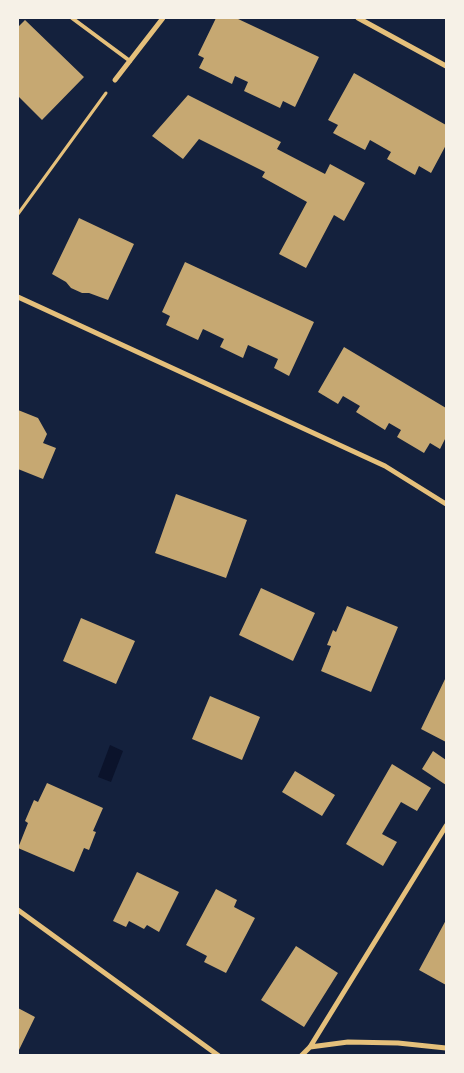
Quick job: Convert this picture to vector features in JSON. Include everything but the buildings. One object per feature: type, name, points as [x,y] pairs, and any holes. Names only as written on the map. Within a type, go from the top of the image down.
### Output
[{"type":"street","points":[[115,80],[163,18]]},
{"type":"street","points":[[358,18],[446,66]]},
{"type":"street","points":[[18,297],[385,466],[446,504]]},
{"type":"street","points":[[301,1056],[310,1047],[446,826]]},
{"type":"street","points":[[18,910],[219,1056]]},
{"type":"street","points":[[310,1047],[348,1042],[446,1048]]},
{"type":"lane","points":[[72,18],[130,61]]},
{"type":"path","points":[[18,214],[108,90]]},
{"type":"water","points":[[110,745],[123,751],[111,782],[98,777]]}]
